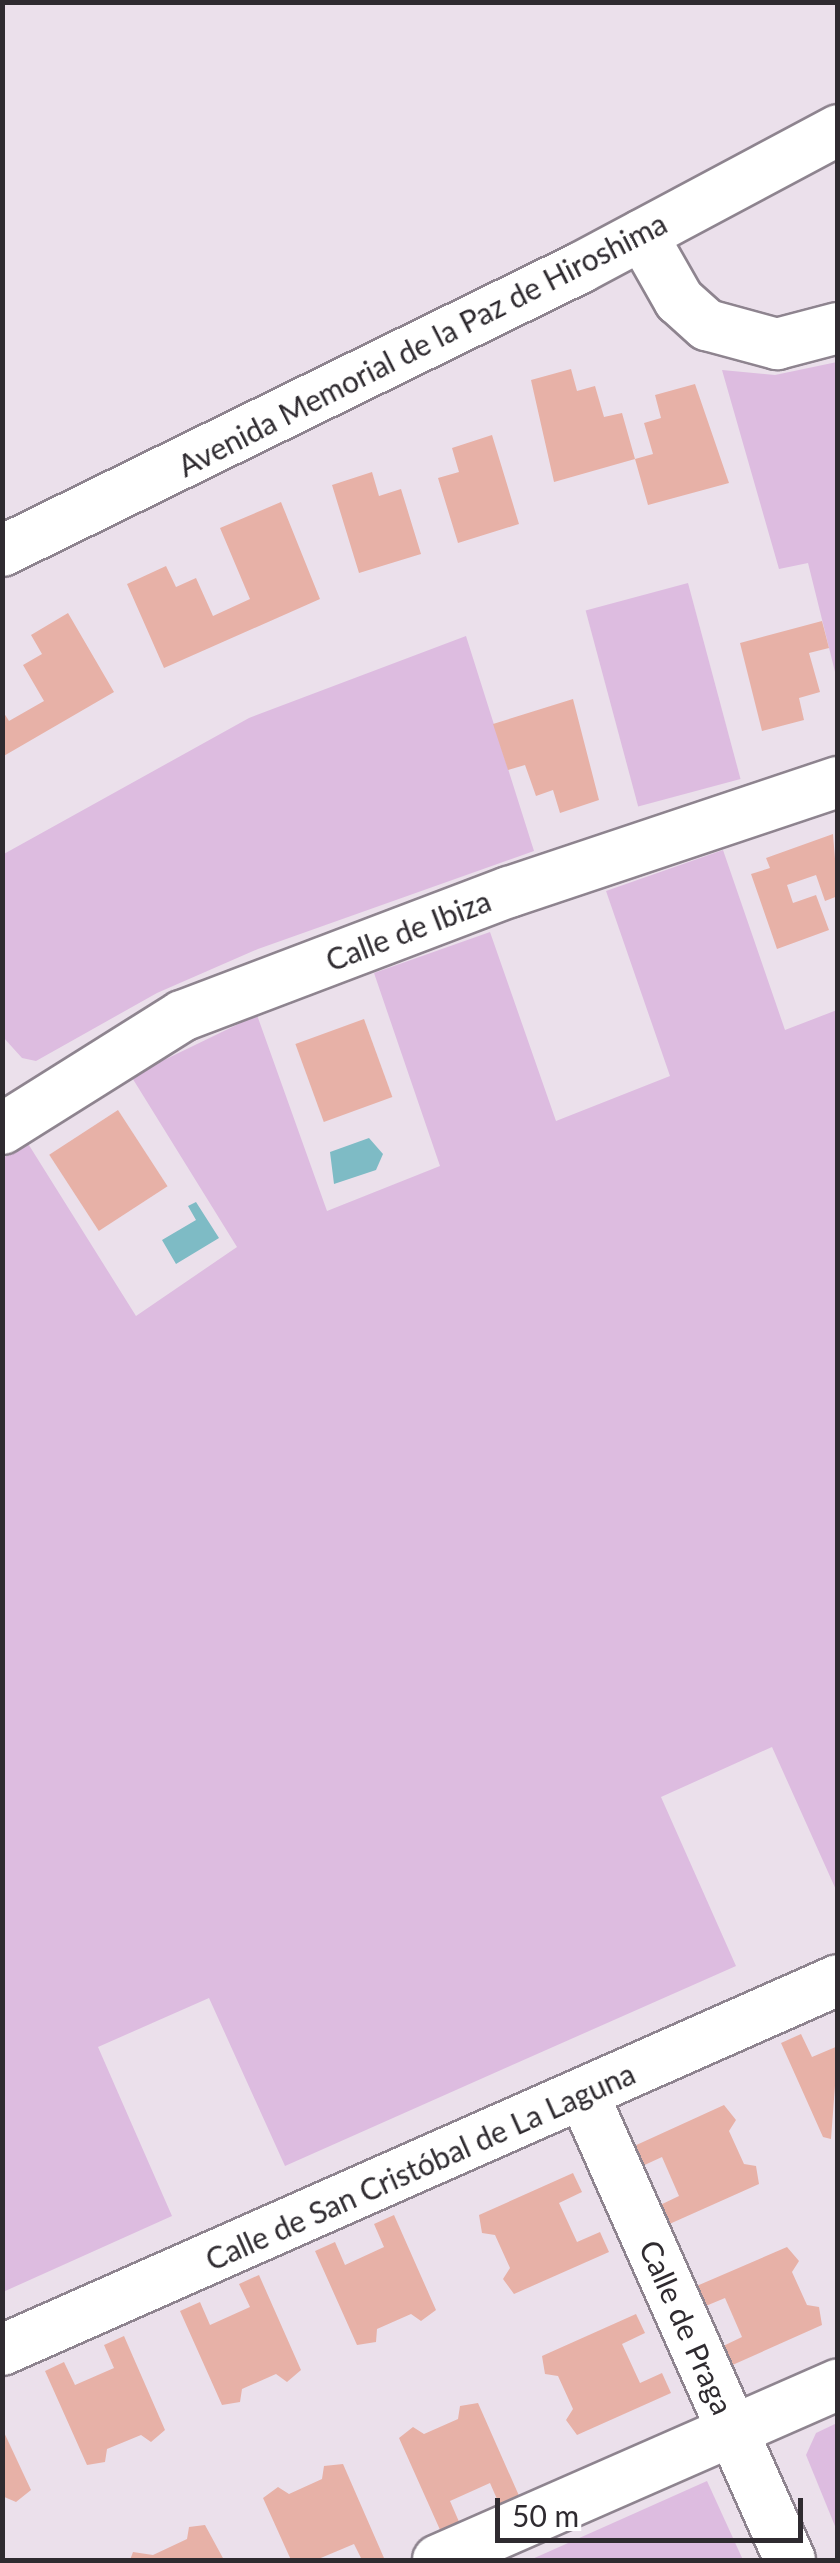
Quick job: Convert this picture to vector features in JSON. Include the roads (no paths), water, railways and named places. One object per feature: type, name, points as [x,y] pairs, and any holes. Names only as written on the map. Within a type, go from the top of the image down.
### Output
[{"type":"street","name":"Avenida Memorial de la Paz de Hiroshima","points":[[2,551],[642,236],[838,130]]},
{"type":"street","points":[[642,236],[679,300],[707,326],[777,344],[838,328]]},
{"type":"street","name":"Calle de Ibiza","points":[[10,1108],[182,1016],[509,892],[838,782]]},
{"type":"street","name":"Calle de San Cristóbal de La Laguna","points":[[2,2350],[838,1980]]},
{"type":"street","name":"Calle de Praga","points":[[583,2094],[790,2560]]},
{"type":"street","points":[[438,2560],[838,2384]]},
{"type":"water","points":[[369,1138],[383,1154],[376,1170],[334,1184],[330,1152]]},
{"type":"water","points":[[196,1202],[219,1238],[176,1264],[162,1240],[196,1220],[188,1206]]}]
